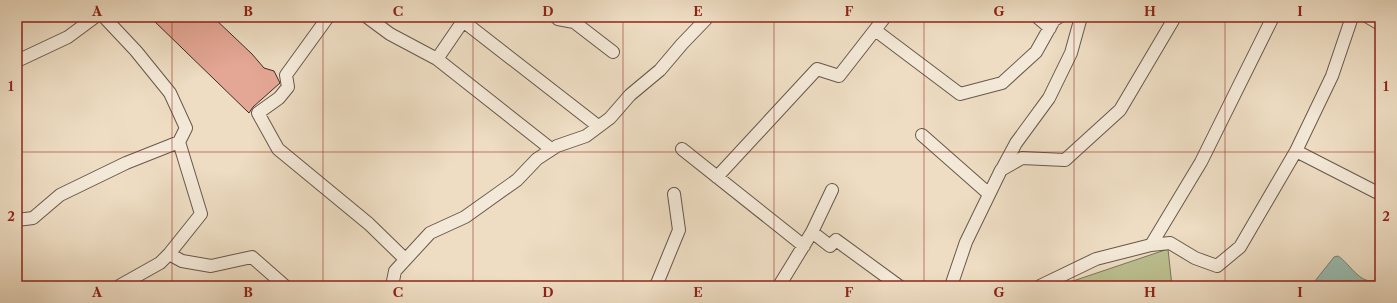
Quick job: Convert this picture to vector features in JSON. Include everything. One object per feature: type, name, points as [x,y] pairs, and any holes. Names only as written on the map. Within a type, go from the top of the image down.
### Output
[{"type":"street","points":[[17,61],[68,37],[95,17]]},
{"type":"street","points":[[17,220],[33,218],[60,195],[126,163],[179,142],[186,128],[170,93],[136,51],[104,17]]},
{"type":"street","points":[[328,17],[286,75],[288,87],[279,98],[258,113],[278,149],[369,224],[405,259]]},
{"type":"street","points":[[367,17],[390,34],[437,59],[551,149]]},
{"type":"street","points":[[556,17],[558,20],[574,22],[613,52]]},
{"type":"street","points":[[392,286],[395,271],[430,233],[464,217],[517,180],[537,159],[551,149],[586,136],[610,118],[630,95],[660,70],[708,17]]},
{"type":"street","points":[[717,177],[817,69],[839,76],[885,17]]},
{"type":"street","points":[[1037,17],[1050,28]]},
{"type":"street","points":[[875,30],[960,94],[1002,83],[1036,52],[1054,20],[1059,17]]},
{"type":"street","points":[[951,286],[966,242],[1001,170],[1016,143],[1050,98],[1071,53],[1081,17]]},
{"type":"street","points":[[1001,170],[1022,158],[1065,160],[1120,110],[1174,17]]},
{"type":"street","points":[[1151,244],[1200,162],[1273,17]]},
{"type":"street","points":[[1040,286],[1096,259],[1151,244],[1170,243],[1195,258],[1217,266],[1240,247],[1296,151],[1332,76],[1352,17]]},
{"type":"street","points":[[1368,17],[1380,24]]},
{"type":"street","points":[[437,59],[463,21],[598,126]]},
{"type":"street","points":[[922,135],[990,194]]},
{"type":"street","points":[[119,286],[160,263],[201,214],[179,142]]},
{"type":"street","points":[[682,149],[804,246]]},
{"type":"street","points":[[1296,151],[1380,194]]},
{"type":"street","points":[[779,286],[812,232],[832,190]]},
{"type":"street","points":[[656,286],[679,230],[674,194]]},
{"type":"street","points":[[812,232],[830,246],[836,240],[899,286]]},
{"type":"street","points":[[169,254],[182,261],[211,266],[252,257],[285,286]]},
{"type":"green space","points":[[1168,249],[1172,286],[1063,286],[1070,282]]},
{"type":"water","points":[[1338,256],[1343,259],[1357,274],[1368,281],[1380,277],[1380,286],[1311,286],[1334,257]]},
{"type":"building","points":[[150,17],[213,17],[252,54],[264,68],[274,71],[280,83],[253,107],[249,113]]}]
